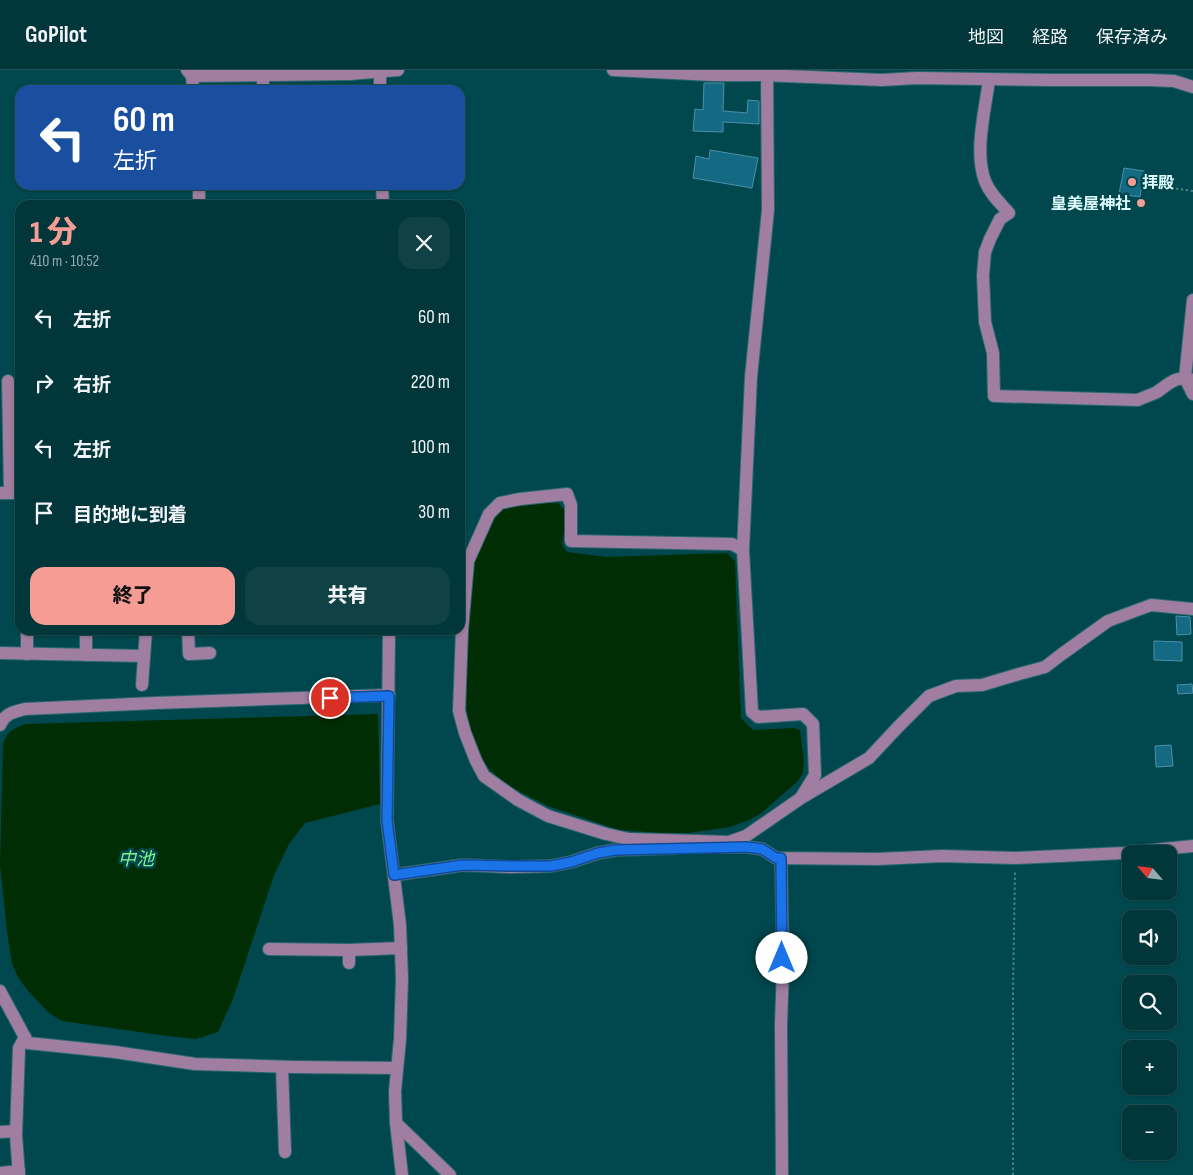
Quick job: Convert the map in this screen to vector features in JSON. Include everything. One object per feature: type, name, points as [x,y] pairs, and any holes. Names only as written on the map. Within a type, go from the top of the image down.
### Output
[{"type":"street","points":[[189,73],[349,74],[398,70]]},
{"type":"street","points":[[613,70],[712,75],[767,73],[869,80],[917,78],[1149,80],[1174,76],[1193,87]]},
{"type":"street","points":[[380,71],[380,85]]},
{"type":"street","points":[[767,73],[768,210],[751,377],[743,550],[752,712],[758,717],[803,714],[813,724],[814,775],[801,798]]},
{"type":"street","points":[[263,74],[263,85]]},
{"type":"street","points":[[989,80],[980,162],[986,182],[993,195],[1009,213],[1000,219],[984,252],[985,322],[993,353],[994,396],[1138,400],[1156,392],[1169,382],[1189,379]]},
{"type":"street","points":[[1193,300],[1189,379],[1193,394]]},
{"type":"street","points":[[10,493],[12,387]]},
{"type":"street","points":[[465,596],[468,561],[489,514],[500,503],[520,499],[567,494],[571,505],[571,541],[732,544],[743,550]]},
{"type":"street","points":[[462,635],[459,711],[465,733],[484,776],[518,800],[548,816],[606,834],[629,839],[729,842],[746,836],[801,798],[869,758],[929,696],[956,686],[982,685],[1045,668],[1108,621],[1151,605],[1193,609]]},
{"type":"street","points":[[26,654],[27,635]]},
{"type":"street","points":[[86,635],[86,655]]},
{"type":"street","points":[[142,685],[146,635]]},
{"type":"street","points":[[189,635],[189,654],[210,653]]},
{"type":"street","points":[[389,635],[387,820],[400,925],[401,948],[400,1029],[395,1091],[396,1123],[402,1175]]},
{"type":"street","points":[[0,653],[144,656]]},
{"type":"street","points":[[0,724],[9,713],[25,709],[389,696]]},
{"type":"street","points":[[394,875],[463,865],[551,866],[615,850],[747,847],[762,849],[776,858],[878,859],[942,856],[1015,858],[1124,853],[1193,846]]},
{"type":"street","points":[[781,858],[783,969],[781,1024],[782,1175]]},
{"type":"street","points":[[269,949],[298,956],[349,956],[401,948]]},
{"type":"street","points":[[0,991],[28,1043],[115,1052],[195,1064],[397,1068]]},
{"type":"street","points":[[0,1173],[19,1173],[16,1131],[19,1048],[25,1037]]},
{"type":"street","points":[[282,1067],[279,1126],[285,1152]]},
{"type":"street","points":[[396,1123],[450,1175]]},
{"type":"street","points":[[0,1132],[16,1131]]},
{"type":"path","points":[[1151,185],[1193,192]]},
{"type":"path","points":[[1013,1175],[1015,858]]},
{"type":"water","points":[[524,502],[558,503],[567,513],[562,544],[567,552],[606,557],[727,553],[735,561],[741,718],[753,730],[794,728],[800,730],[804,761],[803,773],[797,782],[760,814],[730,827],[688,833],[619,830],[548,806],[509,786],[490,770],[480,756],[469,728],[466,703],[466,646],[476,549],[489,522],[504,505]]},
{"type":"water","name":"中池","points":[[378,714],[380,804],[305,823],[289,844],[274,875],[233,999],[218,1032],[196,1039],[62,1021],[49,1013],[19,979],[12,964],[0,865],[3,744],[11,731],[25,724]]},
{"type":"building","points":[[704,83],[724,83],[723,111],[747,113],[748,100],[759,101],[759,124],[723,122],[723,132],[693,131],[695,109],[703,110]]},
{"type":"building","points":[[710,150],[758,158],[752,188],[693,178],[696,156],[709,159]]},
{"type":"building","name":"拝殿","points":[[1124,168],[1144,171],[1140,197],[1119,194]]},
{"type":"building","points":[[1176,616],[1190,617],[1191,634],[1177,635]]},
{"type":"building","points":[[1154,641],[1182,642],[1182,661],[1154,660]]},
{"type":"building","points":[[1192,684],[1193,693],[1178,694],[1177,685]]},
{"type":"building","points":[[1171,745],[1173,766],[1156,767],[1155,746]]},
{"type":"place","name":"拝殿","points":[[1132,182]]},
{"type":"place","name":"皇美屋神社","points":[[1141,203]]},
{"type":"route","points":[[330,698],[389,696],[387,820],[394,875],[463,865],[551,866],[615,850],[747,847],[762,849],[776,858],[781,858],[782,958]]}]
